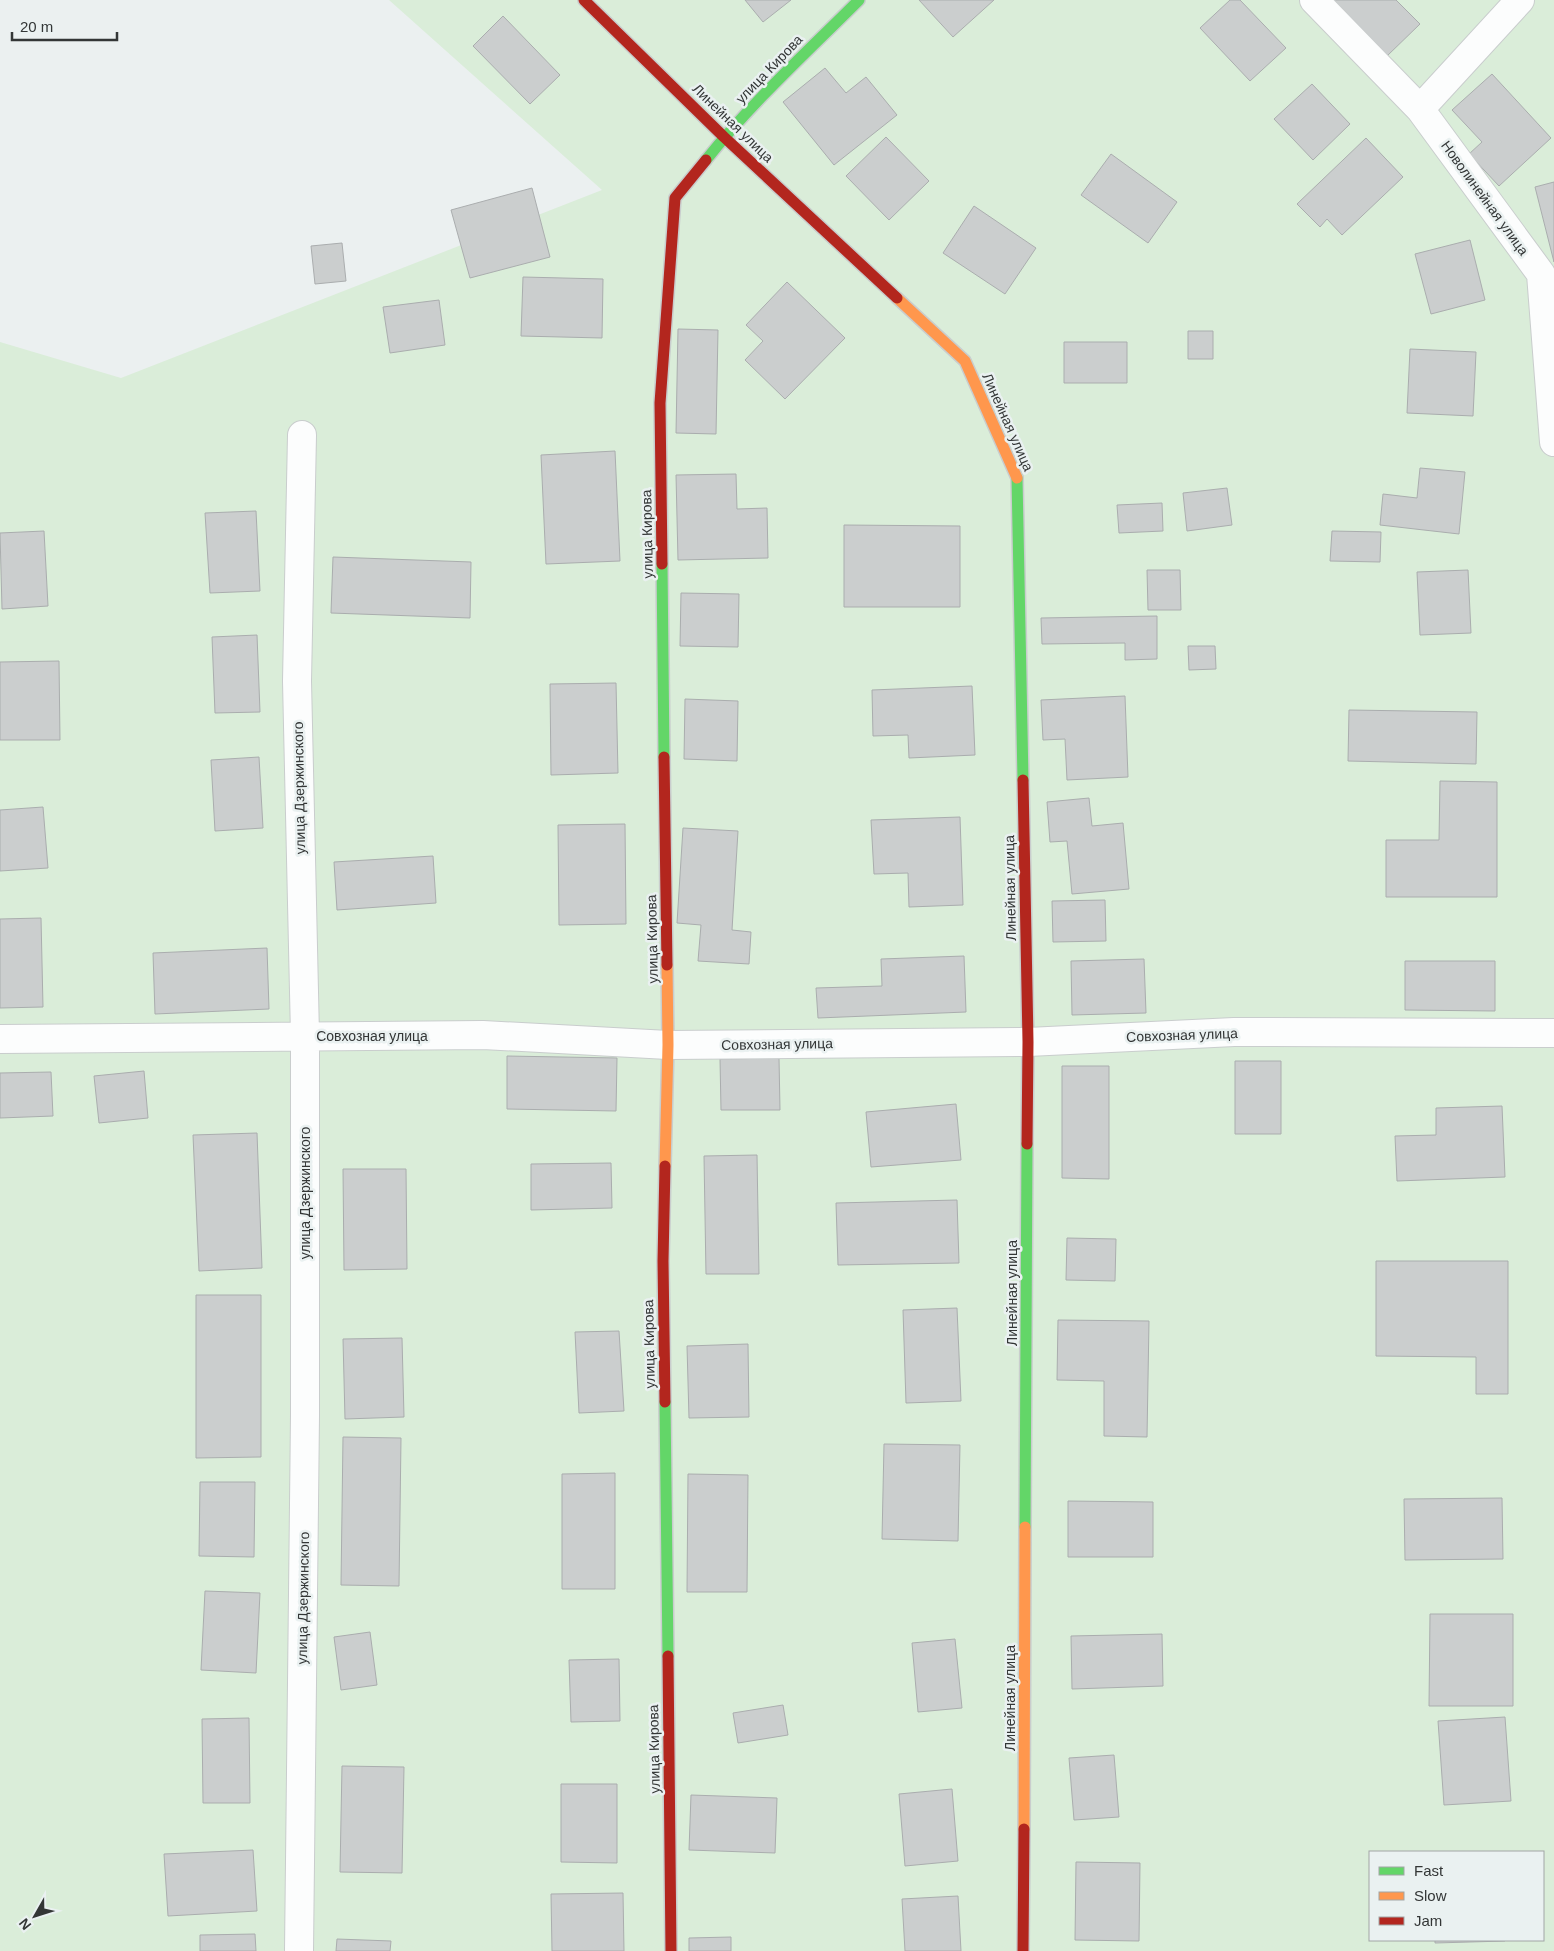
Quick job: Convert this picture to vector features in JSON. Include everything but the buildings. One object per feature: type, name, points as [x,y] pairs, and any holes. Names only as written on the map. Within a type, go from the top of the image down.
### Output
[{"type":"street","name":"Линейная улица","points":[[584,0],[724,137],[965,361],[1018,480],[1028,1042],[1024,1951]]},
{"type":"street","name":"улица Кирова","points":[[671,1951],[664,1261],[668,1045],[660,403],[675,198],[724,137],[859,0]]},
{"type":"street","name":"Новолинейная улица","points":[[1314,0],[1420,110],[1541,274],[1554,442]]},
{"type":"street","points":[[1420,110],[1520,0]]},
{"type":"street","name":"улица Дзержинского","points":[[299,1951],[305,1415],[305,1036],[297,681],[302,435]]},
{"type":"street","name":"Совхозная улица","points":[[0,1039],[483,1035],[668,1045],[1028,1042],[1234,1032],[1554,1033]]},
{"type":"green space","points":[[389,0],[1554,0],[1554,1951],[0,1951],[0,342],[121,378],[602,190]]},
{"type":"traffic: fast","points":[[706,160],[761,98],[859,0]]},
{"type":"traffic: fast","points":[[1017,478],[1023,780]]},
{"type":"traffic: fast","points":[[662,564],[664,757]]},
{"type":"traffic: fast","points":[[1025,1527],[1027,1144]]},
{"type":"traffic: fast","points":[[665,1402],[668,1656]]},
{"type":"traffic: slow","points":[[897,298],[965,361],[1017,478]]},
{"type":"traffic: slow","points":[[665,1166],[668,1045],[667,965]]},
{"type":"traffic: slow","points":[[1024,1829],[1025,1527]]},
{"type":"traffic: jam","points":[[584,0],[724,137],[897,298]]},
{"type":"traffic: jam","points":[[662,564],[660,403],[675,198],[706,160]]},
{"type":"traffic: jam","points":[[664,757],[667,965]]},
{"type":"traffic: jam","points":[[1023,780],[1028,1042],[1027,1144]]},
{"type":"traffic: jam","points":[[665,1166],[663,1261],[665,1402]]},
{"type":"traffic: jam","points":[[668,1656],[671,1951]]},
{"type":"traffic: jam","points":[[1023,1951],[1024,1829]]}]
